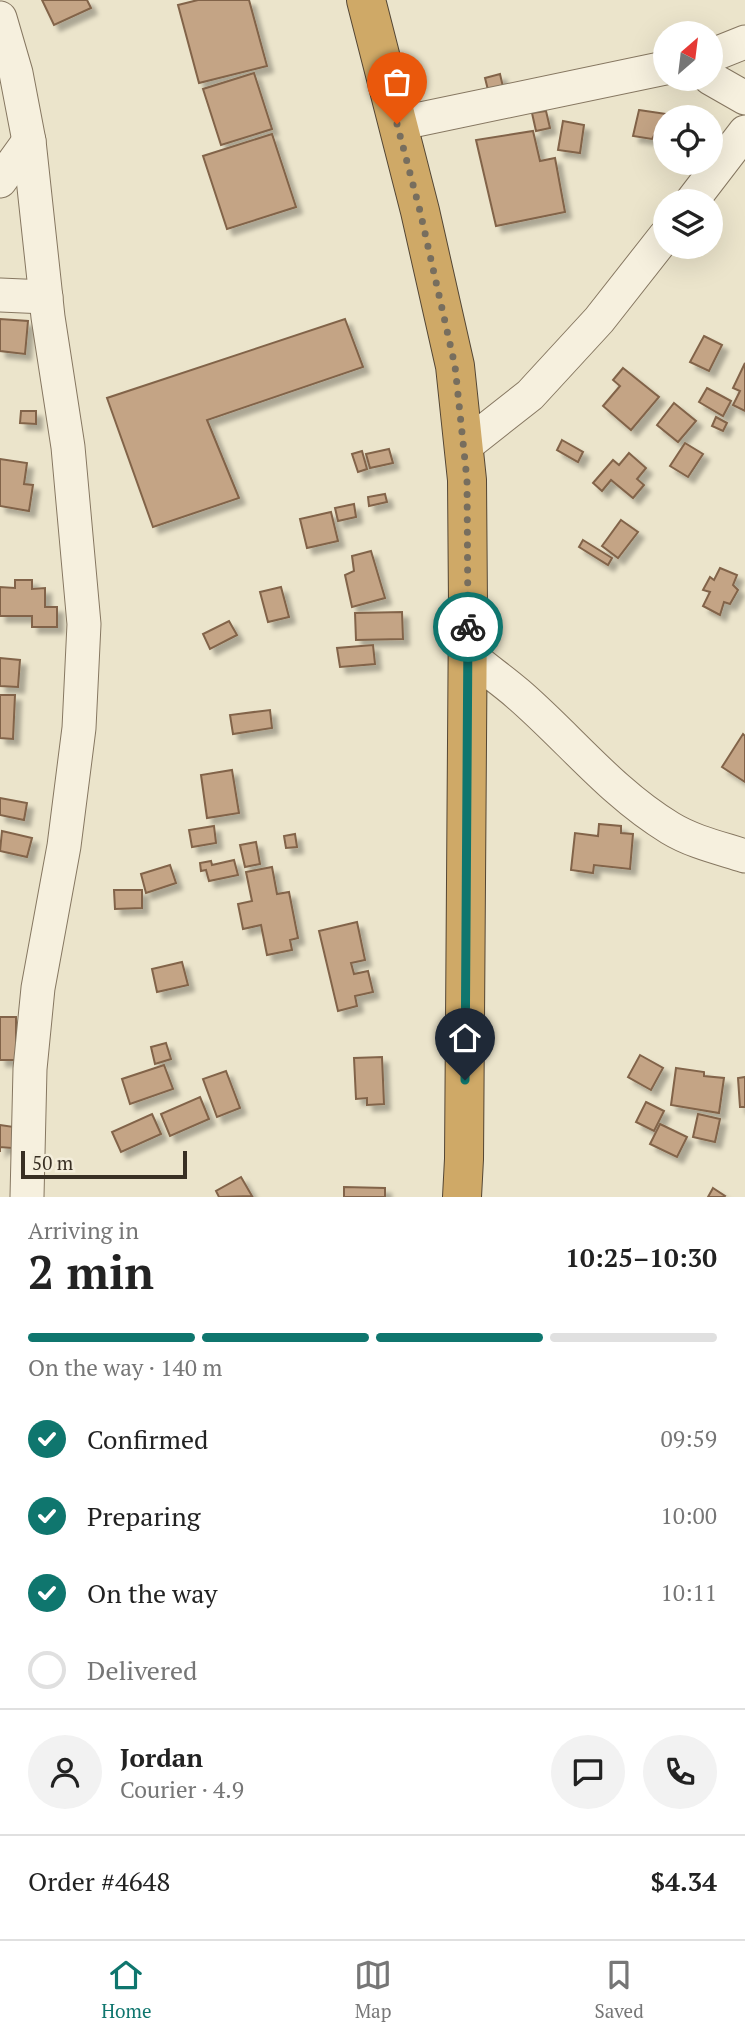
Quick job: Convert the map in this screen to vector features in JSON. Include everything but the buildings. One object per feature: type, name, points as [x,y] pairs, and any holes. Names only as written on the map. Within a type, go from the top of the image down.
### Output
[{"type":"highway","points":[[366,0],[420,211],[455,366],[467,480],[468,654],[462,1197]]},
{"type":"street","points":[[0,18],[16,73],[29,141],[46,297],[68,447],[84,624],[76,754],[64,846],[38,988],[32,1055],[27,1197]]},
{"type":"street","points":[[723,50],[745,42]]},
{"type":"street","points":[[397,124],[653,71]]},
{"type":"street","points":[[723,85],[745,98]]},
{"type":"street","points":[[701,189],[745,132]]},
{"type":"street","points":[[0,180],[29,141]]},
{"type":"street","points":[[464,447],[530,395],[599,320],[653,251]]},
{"type":"street","points":[[0,295],[46,297]]},
{"type":"street","points":[[468,654],[516,692],[637,805],[671,829],[745,856]]},
{"type":"way so far","points":[[397,124],[455,366],[467,480],[468,627]]},
{"type":"route","points":[[465,1080],[468,627]]}]
